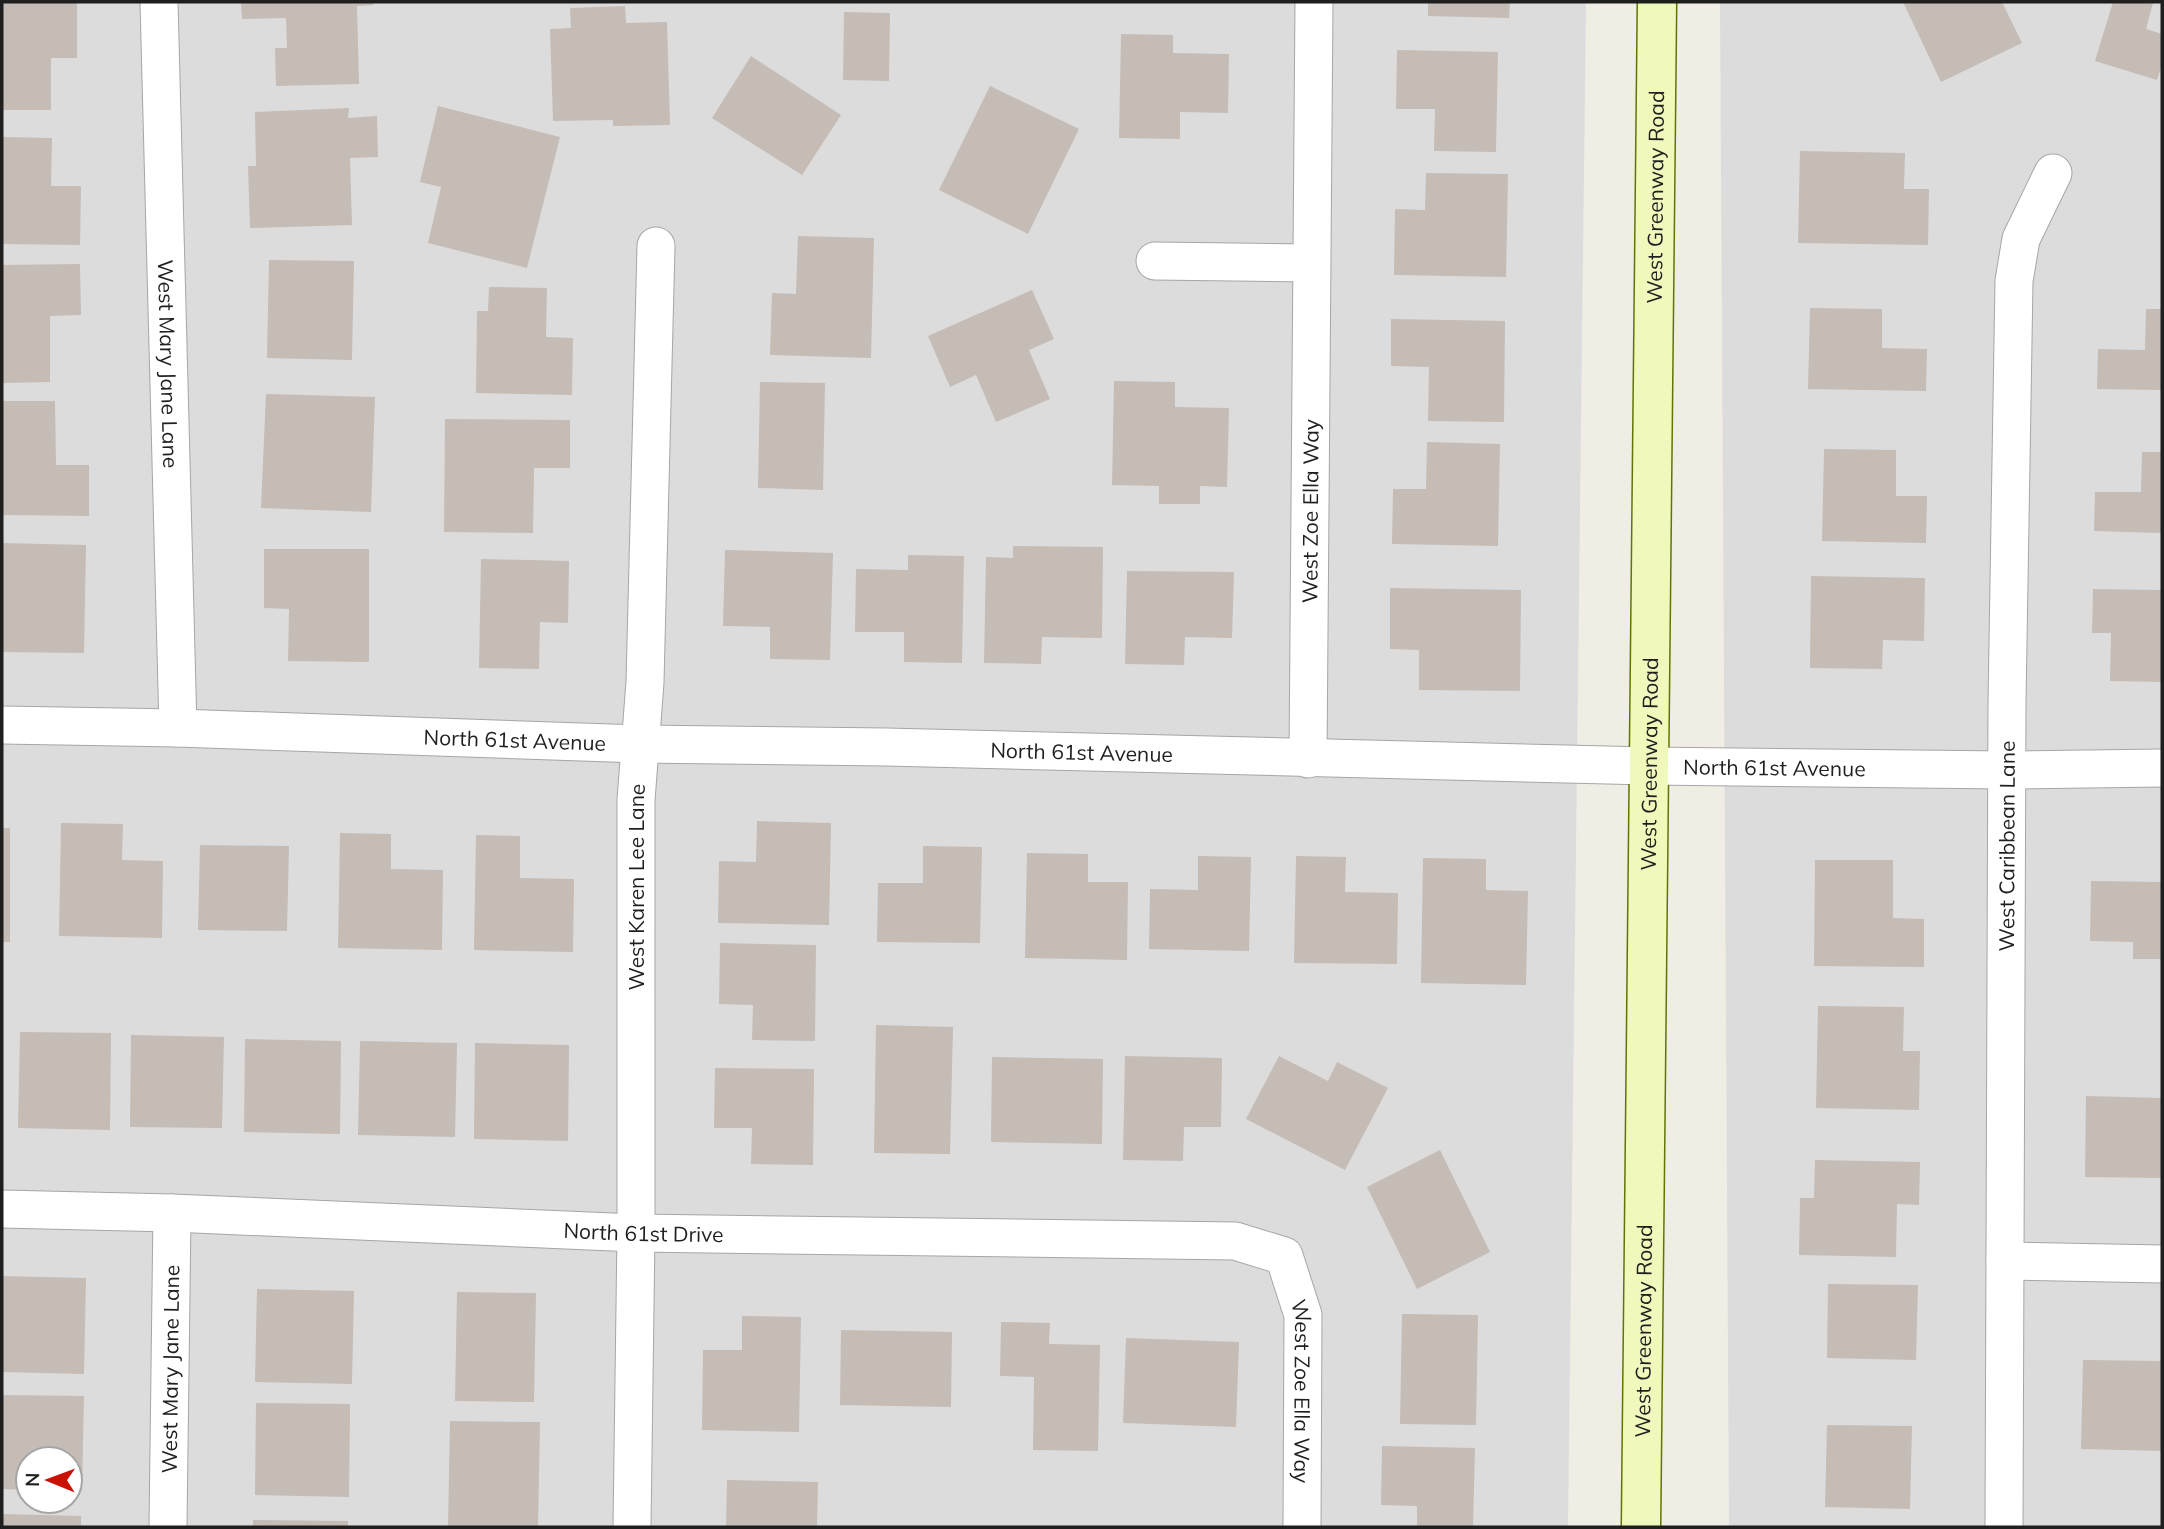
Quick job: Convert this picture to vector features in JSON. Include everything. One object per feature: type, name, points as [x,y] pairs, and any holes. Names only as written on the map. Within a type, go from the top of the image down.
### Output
[{"type":"main road","name":"West Greenway Road","points":[[1641,1527],[1657,2]]},
{"type":"street","name":"West Mary Jane Lane","points":[[159,2],[178,727]]},
{"type":"street","name":"West Zoe Ella Way","points":[[1308,759],[1314,2]]},
{"type":"street","name":"West Caribbean Lane","points":[[2004,1527],[2006,770],[2014,281],[2021,239],[2053,173]]},
{"type":"street","name":"West Karen Lee Lane","points":[[632,1527],[636,1233],[636,800],[645,682],[656,246]]},
{"type":"street","points":[[1155,261],[1311,263]]},
{"type":"street","name":"North 61st Avenue","points":[[2,725],[178,727],[640,744],[886,747],[1649,766],[2006,770],[2162,768]]},
{"type":"street","name":"North 61st Drive","points":[[2,1209],[172,1213],[636,1233],[1235,1241],[1284,1256]]},
{"type":"street","name":"West Mary Jane Lane","points":[[168,1527],[172,1213]]},
{"type":"street","name":"West Zoe Ella Way","points":[[1284,1256],[1304,1315],[1302,1527]]},
{"type":"street","points":[[2005,1261],[2162,1264]]},
{"type":"shaded area","points":[[2,2],[1586,2],[1568,1527],[2,1527]]},
{"type":"shaded area","points":[[1720,2],[2162,2],[2162,1527],[1729,1527]]},
{"type":"building","points":[[2,2],[77,2],[77,58],[51,58],[51,110],[2,110]]},
{"type":"building","points":[[241,2],[373,2],[373,5],[357,6],[359,84],[276,86],[275,48],[287,48],[286,18],[242,19]]},
{"type":"building","points":[[1428,2],[1510,2],[1509,18],[1428,16]]},
{"type":"building","points":[[1903,2],[2002,2],[2022,43],[1941,82]]},
{"type":"building","points":[[2113,2],[2153,3],[2146,29],[2162,34],[2162,65],[2157,80],[2095,61]]},
{"type":"building","points":[[625,6],[626,23],[667,22],[670,125],[613,126],[613,120],[553,121],[550,29],[571,28],[570,8]]},
{"type":"building","points":[[844,12],[890,13],[889,81],[843,80]]},
{"type":"building","points":[[1121,34],[1173,35],[1173,53],[1229,54],[1228,113],[1180,112],[1180,139],[1119,138]]},
{"type":"building","points":[[1397,50],[1498,52],[1496,152],[1434,151],[1435,109],[1396,109]]},
{"type":"building","points":[[751,56],[841,115],[802,175],[712,118]]},
{"type":"building","points":[[990,86],[1079,129],[1028,234],[939,190]]},
{"type":"building","points":[[438,106],[560,137],[527,268],[428,243],[441,187],[420,182]]},
{"type":"building","points":[[349,108],[348,118],[377,116],[378,157],[350,158],[352,225],[250,228],[248,166],[256,166],[255,112]]},
{"type":"building","points":[[2,137],[52,138],[51,186],[81,186],[80,245],[2,244]]},
{"type":"building","points":[[1800,151],[1905,153],[1904,189],[1929,189],[1928,245],[1798,243]]},
{"type":"building","points":[[1426,173],[1508,174],[1506,277],[1394,275],[1395,209],[1425,210]]},
{"type":"building","points":[[798,236],[874,238],[871,358],[770,355],[772,293],[796,294]]},
{"type":"building","points":[[269,260],[354,261],[352,360],[267,358]]},
{"type":"building","points":[[80,264],[81,315],[50,316],[50,382],[2,383],[2,265]]},
{"type":"building","points":[[489,287],[547,288],[546,337],[573,338],[572,395],[476,393],[477,311],[488,311]]},
{"type":"building","points":[[1032,290],[1054,339],[1029,350],[1050,399],[996,422],[976,375],[950,387],[928,336]]},
{"type":"building","points":[[1810,308],[1882,309],[1882,348],[1927,349],[1926,391],[1808,389]]},
{"type":"building","points":[[2146,309],[2162,309],[2162,390],[2097,389],[2098,349],[2145,350]]},
{"type":"building","points":[[1391,319],[1505,321],[1504,422],[1428,421],[1429,367],[1391,366]]},
{"type":"building","points":[[1114,381],[1175,382],[1175,407],[1229,408],[1227,487],[1200,486],[1200,504],[1159,504],[1159,486],[1112,485]]},
{"type":"building","points":[[760,382],[825,383],[823,490],[758,488]]},
{"type":"building","points":[[266,394],[375,397],[371,512],[261,508]]},
{"type":"building","points":[[2,401],[55,401],[56,465],[89,465],[89,516],[2,515]]},
{"type":"building","points":[[445,419],[570,420],[570,468],[534,468],[533,533],[444,532]]},
{"type":"building","points":[[1427,442],[1500,444],[1498,546],[1392,544],[1393,489],[1426,489]]},
{"type":"building","points":[[1824,449],[1896,450],[1896,496],[1927,496],[1926,543],[1822,541]]},
{"type":"building","points":[[2142,452],[2162,452],[2162,533],[2094,531],[2095,492],[2141,492]]},
{"type":"building","points":[[2,543],[86,545],[84,653],[2,652]]},
{"type":"building","points":[[1013,546],[1103,547],[1102,638],[1042,637],[1041,664],[984,663],[986,557],[1013,558]]},
{"type":"building","points":[[264,549],[369,549],[369,662],[288,661],[289,609],[264,608]]},
{"type":"building","points":[[725,550],[833,553],[830,660],[770,659],[770,627],[723,626]]},
{"type":"building","points":[[908,555],[964,556],[962,663],[904,662],[904,632],[855,632],[856,569],[908,570]]},
{"type":"building","points":[[481,559],[569,561],[568,623],[540,622],[539,669],[479,668]]},
{"type":"building","points":[[1127,571],[1234,572],[1232,638],[1185,637],[1184,665],[1125,664]]},
{"type":"building","points":[[1811,576],[1925,578],[1924,641],[1883,640],[1882,669],[1810,668]]},
{"type":"building","points":[[1390,588],[1521,590],[1520,691],[1419,690],[1419,650],[1390,649]]},
{"type":"building","points":[[2093,589],[2162,590],[2162,682],[2110,681],[2111,633],[2092,633]]},
{"type":"building","points":[[757,821],[831,823],[829,925],[718,923],[719,861],[756,862]]},
{"type":"building","points":[[61,823],[123,824],[122,860],[163,861],[162,938],[59,936]]},
{"type":"building","points":[[2,828],[10,828],[10,942],[2,942]]},
{"type":"building","points":[[340,833],[391,834],[391,869],[443,870],[442,950],[338,948]]},
{"type":"building","points":[[476,835],[520,836],[520,878],[574,879],[573,952],[474,950]]},
{"type":"building","points":[[200,845],[289,846],[287,931],[198,930]]},
{"type":"building","points":[[923,846],[982,847],[980,943],[877,942],[878,883],[923,883]]},
{"type":"building","points":[[1027,853],[1088,854],[1088,882],[1128,882],[1127,960],[1025,958]]},
{"type":"building","points":[[1198,856],[1251,857],[1249,951],[1149,949],[1150,889],[1198,890]]},
{"type":"building","points":[[1296,856],[1346,857],[1345,892],[1398,893],[1397,964],[1294,963]]},
{"type":"building","points":[[1423,858],[1486,859],[1486,890],[1528,891],[1526,985],[1421,983]]},
{"type":"building","points":[[1815,860],[1893,860],[1893,918],[1924,919],[1924,967],[1814,966]]},
{"type":"building","points":[[2091,881],[2162,882],[2162,959],[2133,959],[2133,942],[2090,941]]},
{"type":"building","points":[[720,943],[816,945],[815,1041],[752,1040],[753,1005],[719,1004]]},
{"type":"building","points":[[1818,1006],[1904,1007],[1903,1051],[1920,1051],[1919,1110],[1816,1108]]},
{"type":"building","points":[[876,1025],[953,1027],[950,1154],[874,1153]]},
{"type":"building","points":[[20,1032],[111,1033],[110,1130],[18,1128]]},
{"type":"building","points":[[131,1035],[224,1037],[222,1128],[130,1127]]},
{"type":"building","points":[[245,1039],[341,1041],[340,1134],[244,1132]]},
{"type":"building","points":[[360,1041],[457,1043],[455,1137],[358,1135]]},
{"type":"building","points":[[475,1043],[569,1045],[568,1141],[474,1139]]},
{"type":"building","points":[[1125,1056],[1222,1058],[1221,1127],[1184,1127],[1183,1161],[1123,1160]]},
{"type":"building","points":[[1279,1056],[1328,1081],[1337,1062],[1388,1088],[1345,1170],[1246,1119]]},
{"type":"building","points":[[992,1057],[1103,1059],[1102,1144],[991,1142]]},
{"type":"building","points":[[715,1068],[814,1069],[813,1165],[751,1164],[752,1128],[714,1128]]},
{"type":"building","points":[[2086,1096],[2162,1098],[2162,1178],[2085,1177]]},
{"type":"building","points":[[1440,1150],[1490,1252],[1417,1289],[1367,1187]]},
{"type":"building","points":[[1815,1160],[1920,1162],[1919,1205],[1897,1204],[1896,1257],[1799,1255],[1800,1198],[1814,1198]]},
{"type":"building","points":[[2,1276],[86,1278],[84,1374],[2,1372]]},
{"type":"building","points":[[1828,1284],[1918,1285],[1916,1360],[1827,1358]]},
{"type":"building","points":[[257,1289],[354,1291],[352,1384],[255,1382]]},
{"type":"building","points":[[457,1292],[536,1293],[534,1402],[455,1401]]},
{"type":"building","points":[[1402,1314],[1478,1315],[1476,1425],[1400,1424]]},
{"type":"building","points":[[742,1316],[801,1317],[799,1432],[702,1430],[703,1350],[742,1350]]},
{"type":"building","points":[[1001,1322],[1050,1323],[1049,1344],[1100,1345],[1098,1451],[1033,1450],[1034,1377],[1000,1376]]},
{"type":"building","points":[[841,1330],[952,1332],[951,1407],[840,1405]]},
{"type":"building","points":[[1126,1338],[1239,1342],[1236,1427],[1123,1423]]},
{"type":"building","points":[[2083,1360],[2162,1361],[2162,1451],[2081,1449]]},
{"type":"building","points":[[2,1395],[84,1396],[83,1445],[14,1445],[14,1489],[2,1489]]},
{"type":"building","points":[[256,1403],[350,1404],[349,1497],[255,1495]]},
{"type":"building","points":[[450,1421],[540,1422],[538,1527],[448,1527]]},
{"type":"building","points":[[1827,1425],[1912,1426],[1910,1509],[1825,1507]]},
{"type":"building","points":[[1382,1446],[1475,1448],[1473,1527],[1417,1527],[1417,1506],[1381,1505]]},
{"type":"building","points":[[727,1480],[818,1482],[817,1527],[726,1527]]},
{"type":"building","points":[[2,1514],[81,1516],[81,1527],[2,1527]]},
{"type":"building","points":[[253,1520],[348,1521],[348,1527],[253,1527]]}]
